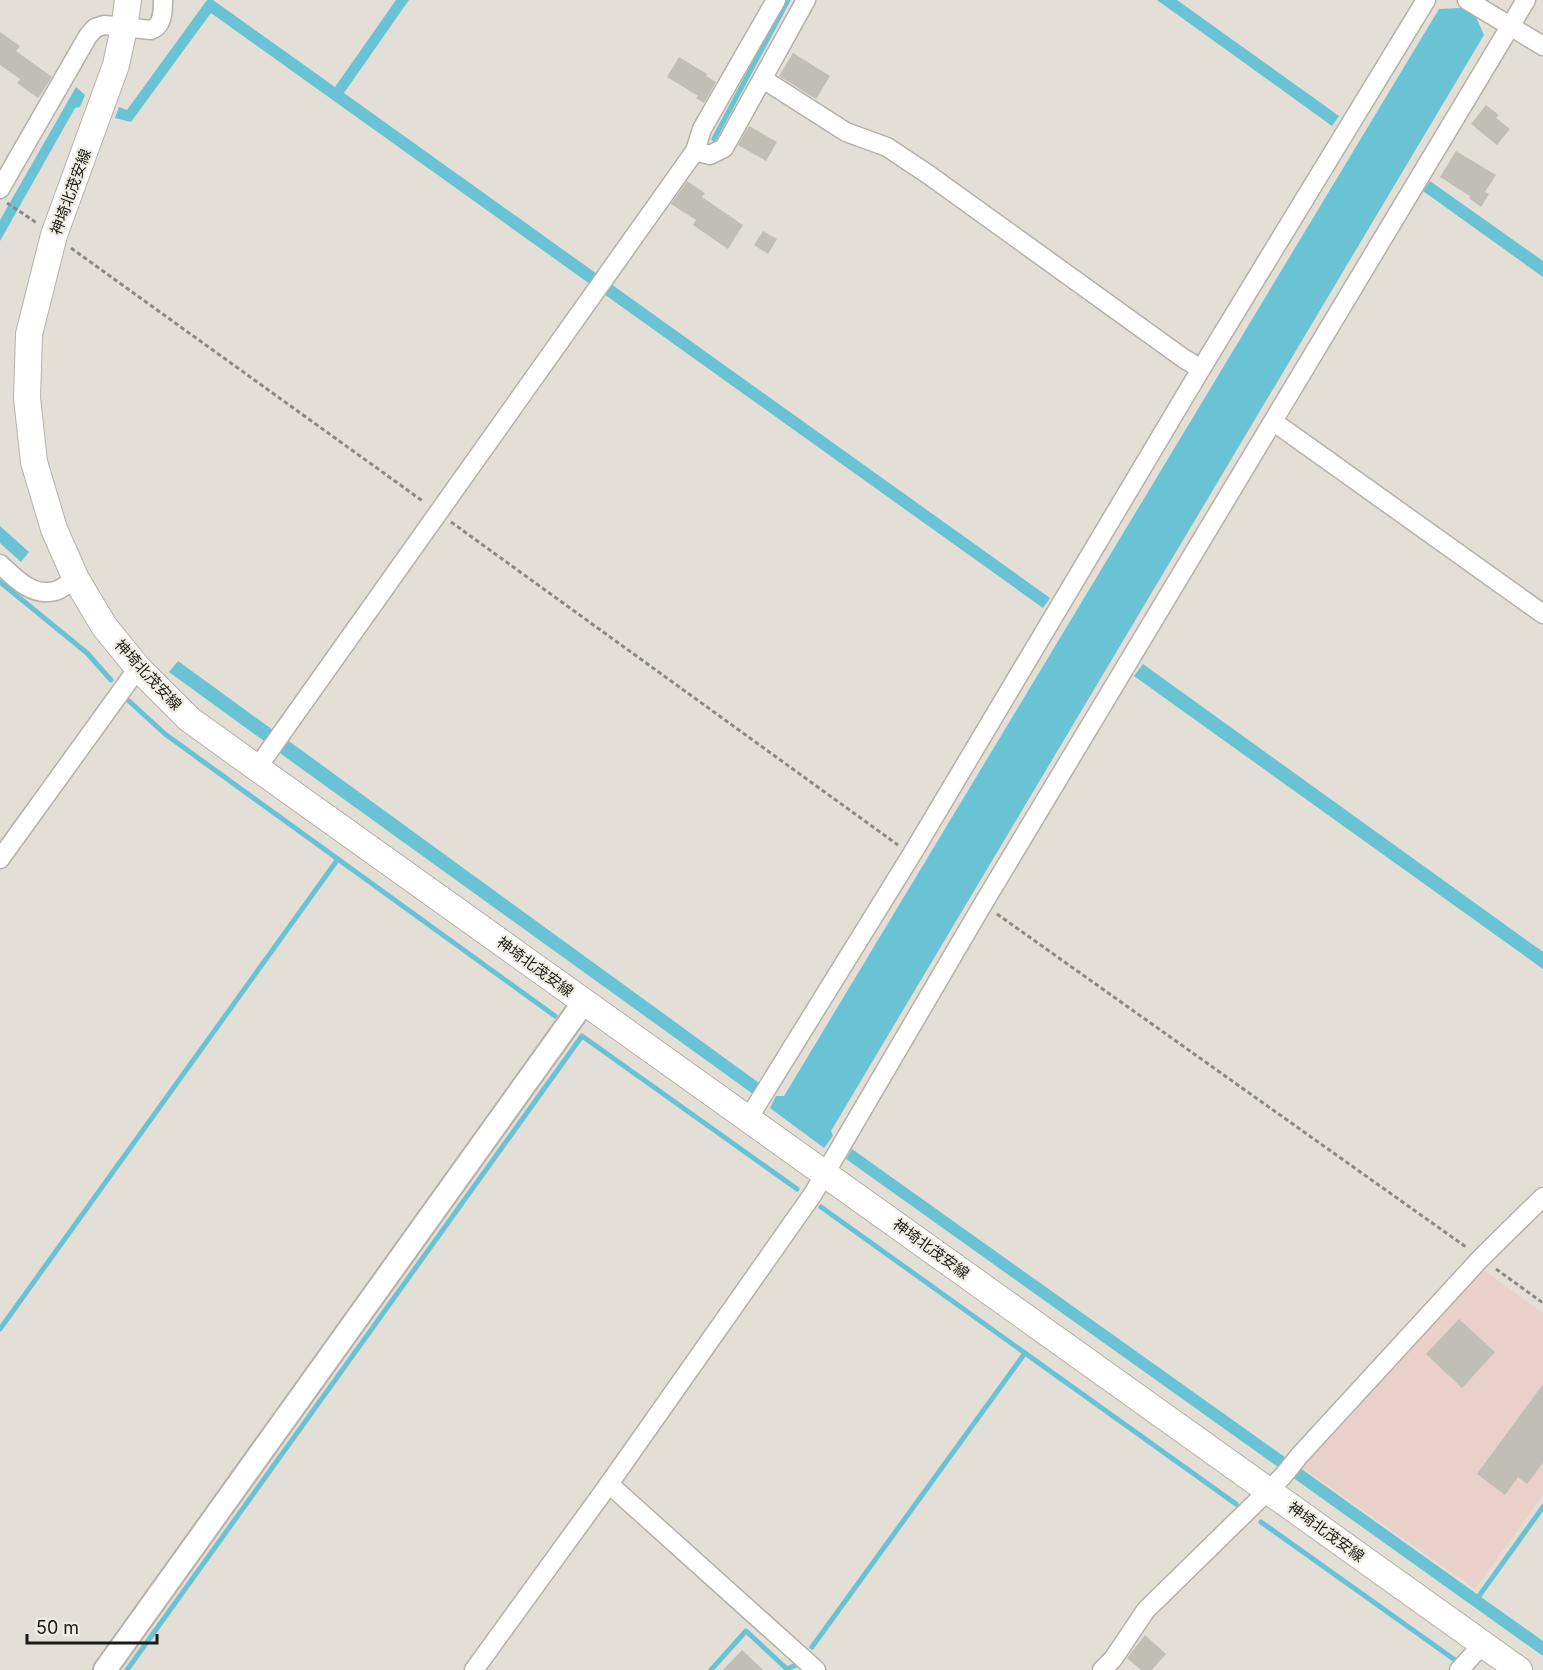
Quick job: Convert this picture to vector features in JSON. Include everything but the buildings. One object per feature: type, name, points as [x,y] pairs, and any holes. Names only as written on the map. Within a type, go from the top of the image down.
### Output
[{"type":"main road","name":"神埼北茂安線","points":[[128,0],[116,65],[54,236],[29,334],[27,398],[34,462],[54,529],[76,579],[104,626],[138,668],[189,718],[269,750],[584,1002],[754,1111],[830,1165],[1276,1484],[1519,1670]]},
{"type":"street","points":[[3,196],[88,36],[95,28],[104,25],[151,30],[156,28],[163,12],[163,0]]},
{"type":"street","points":[[269,750],[695,151],[702,129],[776,0]]},
{"type":"street","points":[[695,151],[710,155],[724,148],[806,0]]},
{"type":"street","points":[[754,1111],[912,854],[1201,369],[1426,0]]},
{"type":"street","points":[[1467,0],[1543,46]]},
{"type":"street","points":[[474,1670],[609,1484],[813,1194],[983,904],[1526,0]]},
{"type":"street","points":[[763,79],[846,132],[887,147],[1201,369]]},
{"type":"street","points":[[1274,422],[1543,614]]},
{"type":"street","points":[[0,564],[22,584],[39,592],[56,591],[76,579]]},
{"type":"street","points":[[0,860],[138,668]]},
{"type":"street","points":[[105,1670],[584,1002]]},
{"type":"street","points":[[1102,1670],[1113,1659],[1146,1610],[1276,1484],[1481,1258],[1543,1197]]},
{"type":"street","points":[[609,1484],[814,1669]]},
{"type":"street","points":[[1459,1670],[1483,1644]]},
{"type":"path","points":[[3,196],[54,236],[912,854]]},
{"type":"path","points":[[983,904],[1543,1303]]},
{"type":"shaded area","points":[[1483,1270],[1543,1313],[1543,1495],[1475,1589],[1300,1466]]},
{"type":"water","points":[[207,0],[213,0],[335,87],[396,0],[409,0],[344,93],[1050,598],[1043,608],[211,13],[131,122],[115,118],[119,107],[127,110]]},
{"type":"water","points":[[1157,0],[1177,0],[1339,116],[1332,126]]},
{"type":"water","points":[[1465,0],[1489,0],[1476,17],[1484,35],[831,1131],[833,1136],[824,1148],[770,1108],[776,1096],[784,1096],[1439,9],[1460,8]]},
{"type":"water","points":[[76,87],[85,95],[80,107],[75,108],[0,241],[0,220]]},
{"type":"water","points":[[1430,181],[1543,261],[1543,277],[1423,191]]},
{"type":"water","points":[[0,526],[29,552],[21,562],[0,543]]},
{"type":"water","points":[[178,661],[273,730],[264,741],[169,672]]},
{"type":"water","points":[[1143,664],[1543,952],[1543,969],[1134,676]]},
{"type":"water","points":[[286,739],[759,1083],[753,1094],[277,751]]},
{"type":"water","points":[[852,1149],[1543,1641],[1543,1656],[846,1159]]},
{"type":"waterway","points":[[714,139],[788,0]]},
{"type":"waterway","points":[[0,582],[87,653],[111,680]]},
{"type":"waterway","points":[[129,701],[165,734],[555,1016]]},
{"type":"waterway","points":[[0,1329],[338,859]]},
{"type":"waterway","points":[[127,1670],[582,1036],[797,1189]]},
{"type":"waterway","points":[[821,1207],[1236,1504]]},
{"type":"waterway","points":[[812,1647],[1025,1353]]},
{"type":"waterway","points":[[1479,1596],[1543,1507]]},
{"type":"waterway","points":[[1261,1522],[1455,1660]]},
{"type":"waterway","points":[[711,1670],[746,1631],[787,1669],[796,1665]]}]
